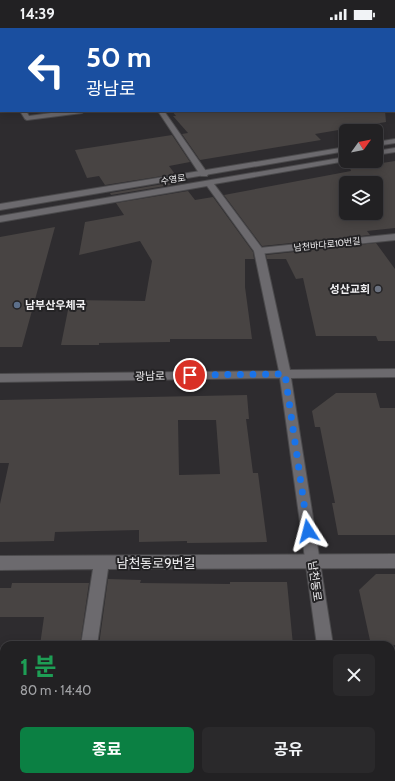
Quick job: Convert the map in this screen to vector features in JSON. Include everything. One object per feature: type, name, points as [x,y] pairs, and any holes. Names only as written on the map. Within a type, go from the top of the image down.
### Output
[{"type":"street","points":[[24,112],[27,118],[74,112]]},
{"type":"street","points":[[162,112],[204,174]]},
{"type":"street","points":[[383,143],[395,141]]},
{"type":"street","name":"수영로","points":[[0,207],[339,150]]},
{"type":"street","points":[[383,153],[395,150]]},
{"type":"street","name":"수영로","points":[[0,219],[339,160]]},
{"type":"street","points":[[209,183],[259,251],[285,374]]},
{"type":"street","name":"남천바다로10번길","points":[[259,251],[395,237]]},
{"type":"street","name":"광남로","points":[[0,378],[395,372]]},
{"type":"street","name":"남천동로","points":[[285,374],[324,641]]},
{"type":"street","name":"남천동로9번길","points":[[0,563],[395,561]]},
{"type":"street","points":[[90,641],[101,563]]},
{"type":"building","points":[[173,112],[385,112],[386,122],[374,124],[339,124],[339,130],[315,134],[321,140],[200,160],[182,134],[188,133],[173,116],[176,116]]},
{"type":"building","points":[[172,135],[190,162],[169,166],[175,174],[105,185],[99,176],[87,178],[75,150]]},
{"type":"building","points":[[395,161],[395,228],[367,231],[370,235],[262,246],[224,195],[351,171],[350,168],[383,168],[383,163]]},
{"type":"building","points":[[181,181],[183,183],[111,195],[110,193]]},
{"type":"building","points":[[188,191],[195,200],[213,197],[253,252],[254,259],[245,259],[245,287],[252,339],[170,339],[170,342],[61,345],[70,300],[145,301],[152,261],[140,241],[79,255],[85,222],[124,215],[116,203]]},
{"type":"building","name":"남부산우체국","points":[[55,227],[22,347],[0,347],[0,237]]},
{"type":"building","points":[[376,243],[395,269],[395,341],[378,341],[376,336],[316,336],[303,278],[296,279],[286,259],[267,259],[266,255]]},
{"type":"building","points":[[336,393],[376,393],[380,408],[395,408],[395,535],[338,535],[332,503],[335,503],[320,427],[315,427],[312,411]]},
{"type":"building","points":[[247,395],[249,419],[246,419],[253,473],[258,473],[267,542],[139,542],[139,530],[55,532],[54,541],[0,542],[0,504],[9,463],[0,463],[0,400]],"holes":[[[178,420],[216,420],[220,474],[179,475]]]},
{"type":"building","points":[[376,574],[395,574],[395,641],[370,641],[359,590]]},
{"type":"building","points":[[108,579],[141,580],[140,583],[230,584],[230,582],[287,582],[293,641],[100,641]]},
{"type":"building","points":[[12,583],[89,583],[81,641],[41,641],[44,617],[0,617],[0,588],[11,588]]},
{"type":"place","name":"성산교회","points":[[378,289]]},
{"type":"place","name":"남부산우체국","points":[[17,305]]},
{"type":"route","points":[[190,375],[285,374],[308,531]]}]
